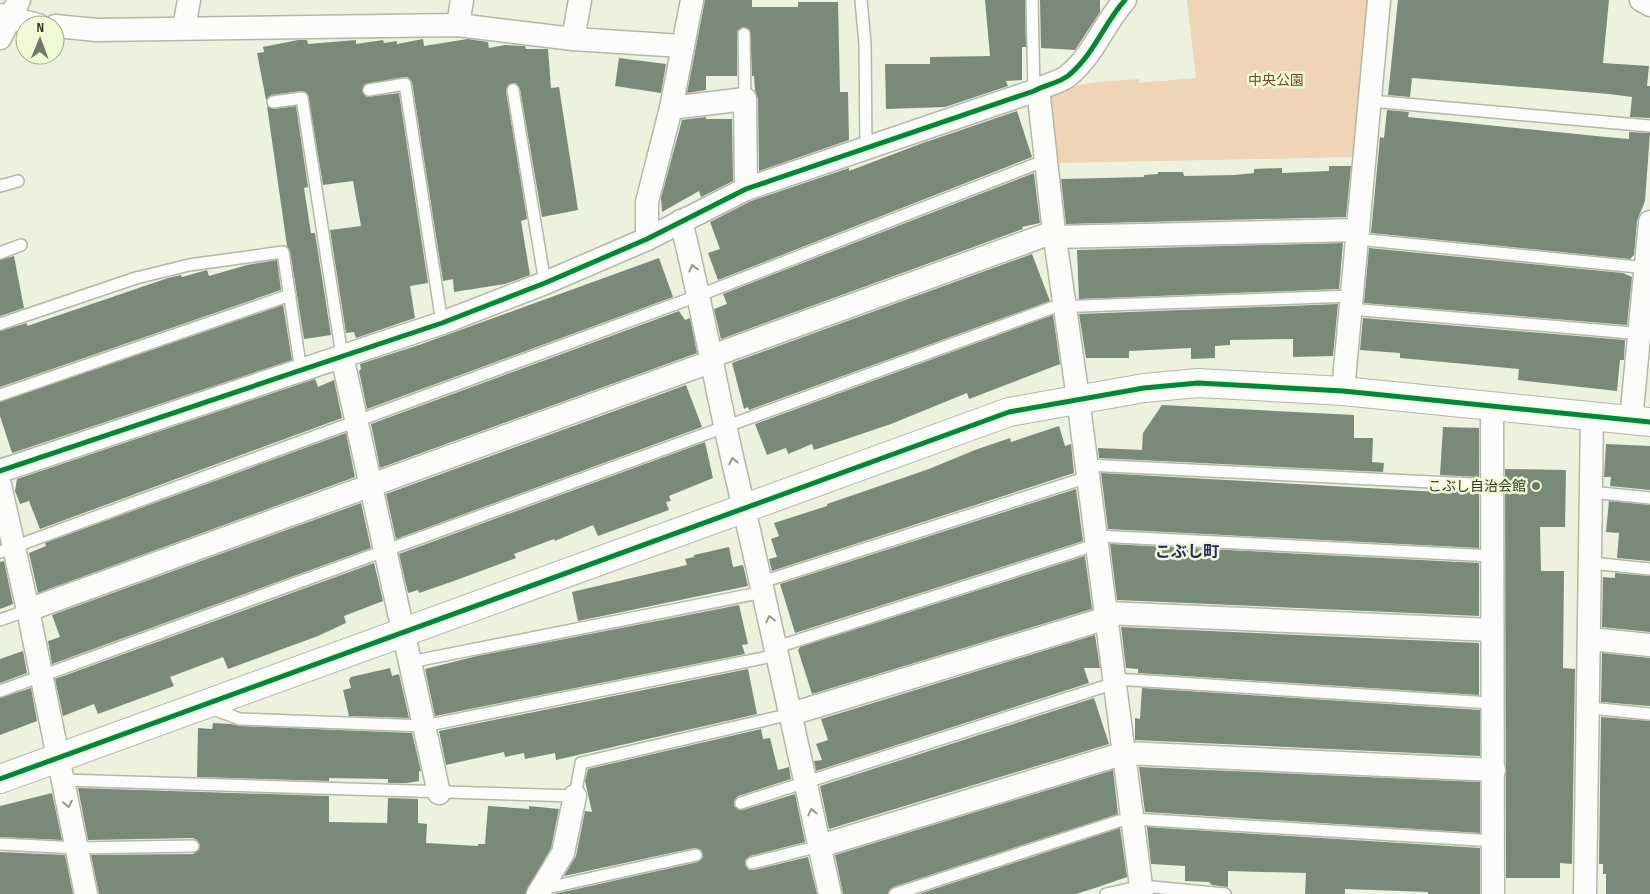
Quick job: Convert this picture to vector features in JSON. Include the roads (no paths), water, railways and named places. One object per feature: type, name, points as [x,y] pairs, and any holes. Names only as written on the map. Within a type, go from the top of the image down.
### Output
[{"type":"street","points":[[184,28],[188,0]]},
{"type":"street","points":[[458,25],[462,0]]},
{"type":"street","points":[[573,39],[580,0]]},
{"type":"street","points":[[647,239],[647,202],[671,108],[692,0]]},
{"type":"street","points":[[0,471],[442,323],[545,283],[647,239],[746,189],[1036,90],[1068,76],[1094,49],[1118,8],[1125,0]]},
{"type":"street","points":[[1342,391],[1371,101],[1379,0]]},
{"type":"street","points":[[1641,0],[1650,5]]},
{"type":"street","points":[[65,27],[98,30],[458,25],[573,39],[682,46]]},
{"type":"street","points":[[1036,90],[1088,471],[1142,890]]},
{"type":"street","points":[[671,108],[745,99],[746,189]]},
{"type":"street","points":[[681,221],[700,295],[726,425],[830,894]]},
{"type":"street","points":[[0,779],[61,769],[204,705],[1010,412],[1078,398],[1144,388],[1198,383],[1268,385],[1342,391],[1640,421],[1650,222]]},
{"type":"street","points":[[28,610],[371,487],[712,359],[1055,235],[1357,234]]},
{"type":"street","points":[[342,356],[439,793]]},
{"type":"street","points":[[1492,405],[1493,556],[1491,703],[1494,770],[1493,894]]},
{"type":"street","points":[[1585,894],[1590,708],[1592,415]]},
{"type":"street","points":[[0,485],[7,550],[28,610],[86,894]]},
{"type":"street","points":[[791,714],[1107,615],[1492,630]]},
{"type":"street","points":[[1590,639],[1650,645]]},
{"type":"street","points":[[820,846],[1125,753],[1494,770]]},
{"type":"street","points":[[539,892],[563,853],[575,796]]},
{"type":"lane","points":[[861,0],[865,44],[866,149]]},
{"type":"lane","points":[[1032,0],[1036,90]]},
{"type":"lane","points":[[744,34],[745,99]]},
{"type":"lane","points":[[369,90],[404,84],[442,323]]},
{"type":"lane","points":[[513,90],[545,283]]},
{"type":"lane","points":[[273,102],[302,98],[342,356]]},
{"type":"lane","points":[[1371,101],[1650,126]]},
{"type":"lane","points":[[7,550],[700,295],[1046,160]]},
{"type":"lane","points":[[0,186],[18,181]]},
{"type":"lane","points":[[1357,234],[1648,268]]},
{"type":"lane","points":[[0,253],[21,244]]},
{"type":"lane","points":[[0,324],[136,278],[189,265],[284,252],[301,371]]},
{"type":"lane","points":[[0,395],[290,295]]},
{"type":"lane","points":[[0,691],[385,549],[1054,307],[1066,305],[1351,302],[1645,334]]},
{"type":"lane","points":[[410,662],[763,587],[1088,471],[1493,485]]},
{"type":"lane","points":[[1591,492],[1650,498]]},
{"type":"lane","points":[[204,705],[240,719],[424,726],[777,651],[1097,540],[1493,556]]},
{"type":"lane","points":[[1591,563],[1650,569]]},
{"type":"lane","points":[[0,620],[28,610]]},
{"type":"lane","points":[[741,802],[805,783],[1115,681],[1491,703]]},
{"type":"lane","points":[[1590,708],[1650,714]]},
{"type":"lane","points":[[61,769],[439,793],[575,796],[581,763],[791,714]]},
{"type":"lane","points":[[895,894],[1119,821],[1133,819],[1494,841]]},
{"type":"lane","points":[[0,844],[77,848],[193,846]]},
{"type":"lane","points":[[752,863],[820,846]]},
{"type":"lane","points":[[539,892],[696,855]]},
{"type":"lane","points":[[1106,894],[1142,890],[1225,894]]},
{"type":"place","name":"こぶし自治会館","points":[[1536,486]]},
{"type":"district","name":"こぶし町","points":[[1187,552]]},
{"type":"park label","name":"中央公園","points":[[1276,80]]}]
